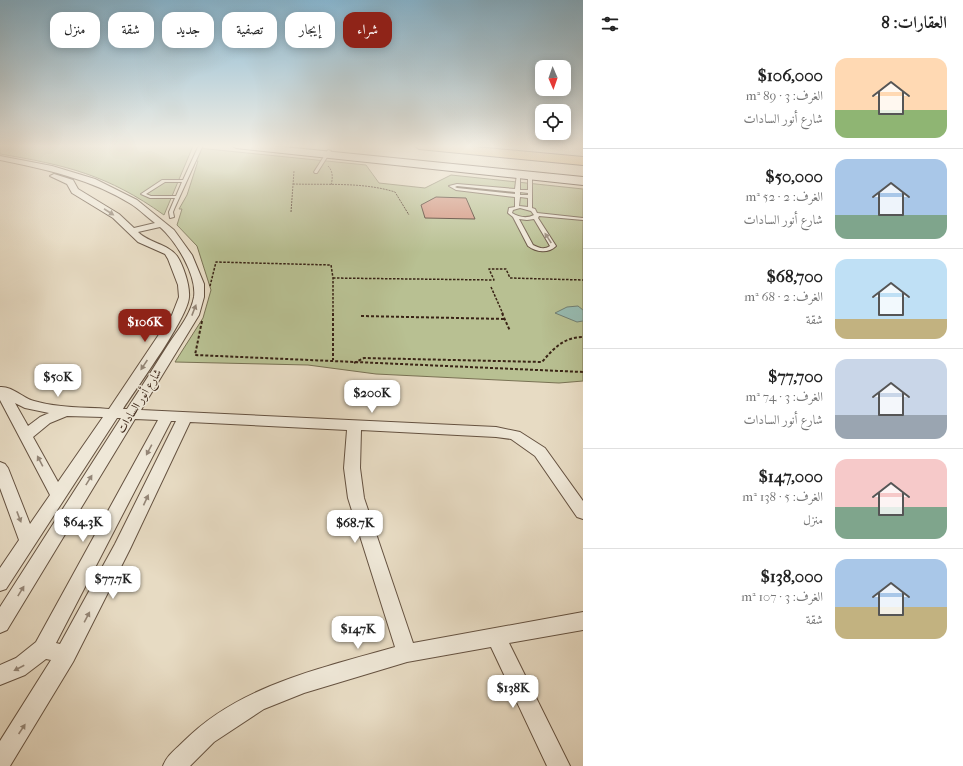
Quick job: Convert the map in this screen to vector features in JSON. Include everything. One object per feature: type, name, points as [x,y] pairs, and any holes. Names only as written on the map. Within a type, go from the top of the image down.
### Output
[{"type":"street","name":"شارع أنور السادات","points":[[0,583],[111,413],[178,315],[184,297],[183,285],[173,258],[161,248],[141,240],[116,216],[75,191],[68,181]]},
{"type":"street","name":"شارع أنور السادات","points":[[0,624],[193,316],[199,297],[198,284],[187,255],[171,232],[167,220],[109,188],[90,181]]},
{"type":"street","points":[[85,197],[109,188]]},
{"type":"street","points":[[132,231],[167,220]]},
{"type":"street","points":[[1,389],[30,405],[64,412],[496,432],[515,435],[540,452],[583,513]]},
{"type":"street","points":[[1,389],[58,496]]},
{"type":"street","points":[[26,434],[45,420],[64,412]]},
{"type":"street","points":[[0,675],[15,671],[25,665],[43,649],[167,416]]},
{"type":"street","points":[[0,761],[30,716],[110,575],[185,417]]},
{"type":"street","points":[[354,426],[352,468],[356,498],[407,653]]},
{"type":"street","points":[[0,468],[28,541]]},
{"type":"street","points":[[174,766],[206,734],[257,702],[303,683],[407,653],[583,622]]},
{"type":"street","points":[[496,637],[559,766]]},
{"type":"street","points":[[43,649],[66,654]]},
{"type":"lane","points":[[167,220],[185,181],[163,182],[143,194],[147,197],[177,197]]},
{"type":"lane","points":[[517,207],[517,193],[521,181]]},
{"type":"lane","points":[[515,216],[531,246],[542,249],[551,249],[553,246],[536,216],[530,209],[530,194],[526,181]]},
{"type":"lane","points":[[517,193],[457,184],[451,186],[456,189],[530,194]]},
{"type":"lane","points":[[530,209],[517,207],[510,210],[510,213],[515,216],[528,219],[536,216],[583,219]]},
{"type":"path","points":[[291,212],[293,181]]},
{"type":"path","points":[[331,185],[332,181]]},
{"type":"path","points":[[293,184],[382,188],[395,192],[409,215]]},
{"type":"path","points":[[209,293],[216,262],[331,265],[333,278],[334,360]]},
{"type":"path","points":[[333,278],[494,280],[489,269],[506,269],[510,278],[583,280]]},
{"type":"path","points":[[491,287],[510,331]]},
{"type":"path","points":[[204,316],[195,355],[583,372]]},
{"type":"path","points":[[362,316],[505,319]]},
{"type":"path","points":[[353,363],[364,358],[542,362],[562,340],[575,336],[583,337]]},
{"type":"green space","points":[[105,181],[178,181],[164,215],[144,201]]},
{"type":"green space","points":[[192,181],[377,181],[379,183],[425,188],[440,181],[505,181],[583,189],[583,381],[559,383],[376,374],[308,365],[175,362],[203,318],[211,290],[197,246],[177,225],[182,209],[179,209],[187,195]]},
{"type":"water","points":[[578,306],[583,310],[583,321],[577,322],[555,313],[567,307]]},
{"type":"building","points":[[436,197],[466,198],[475,219],[425,218],[421,205]]}]
